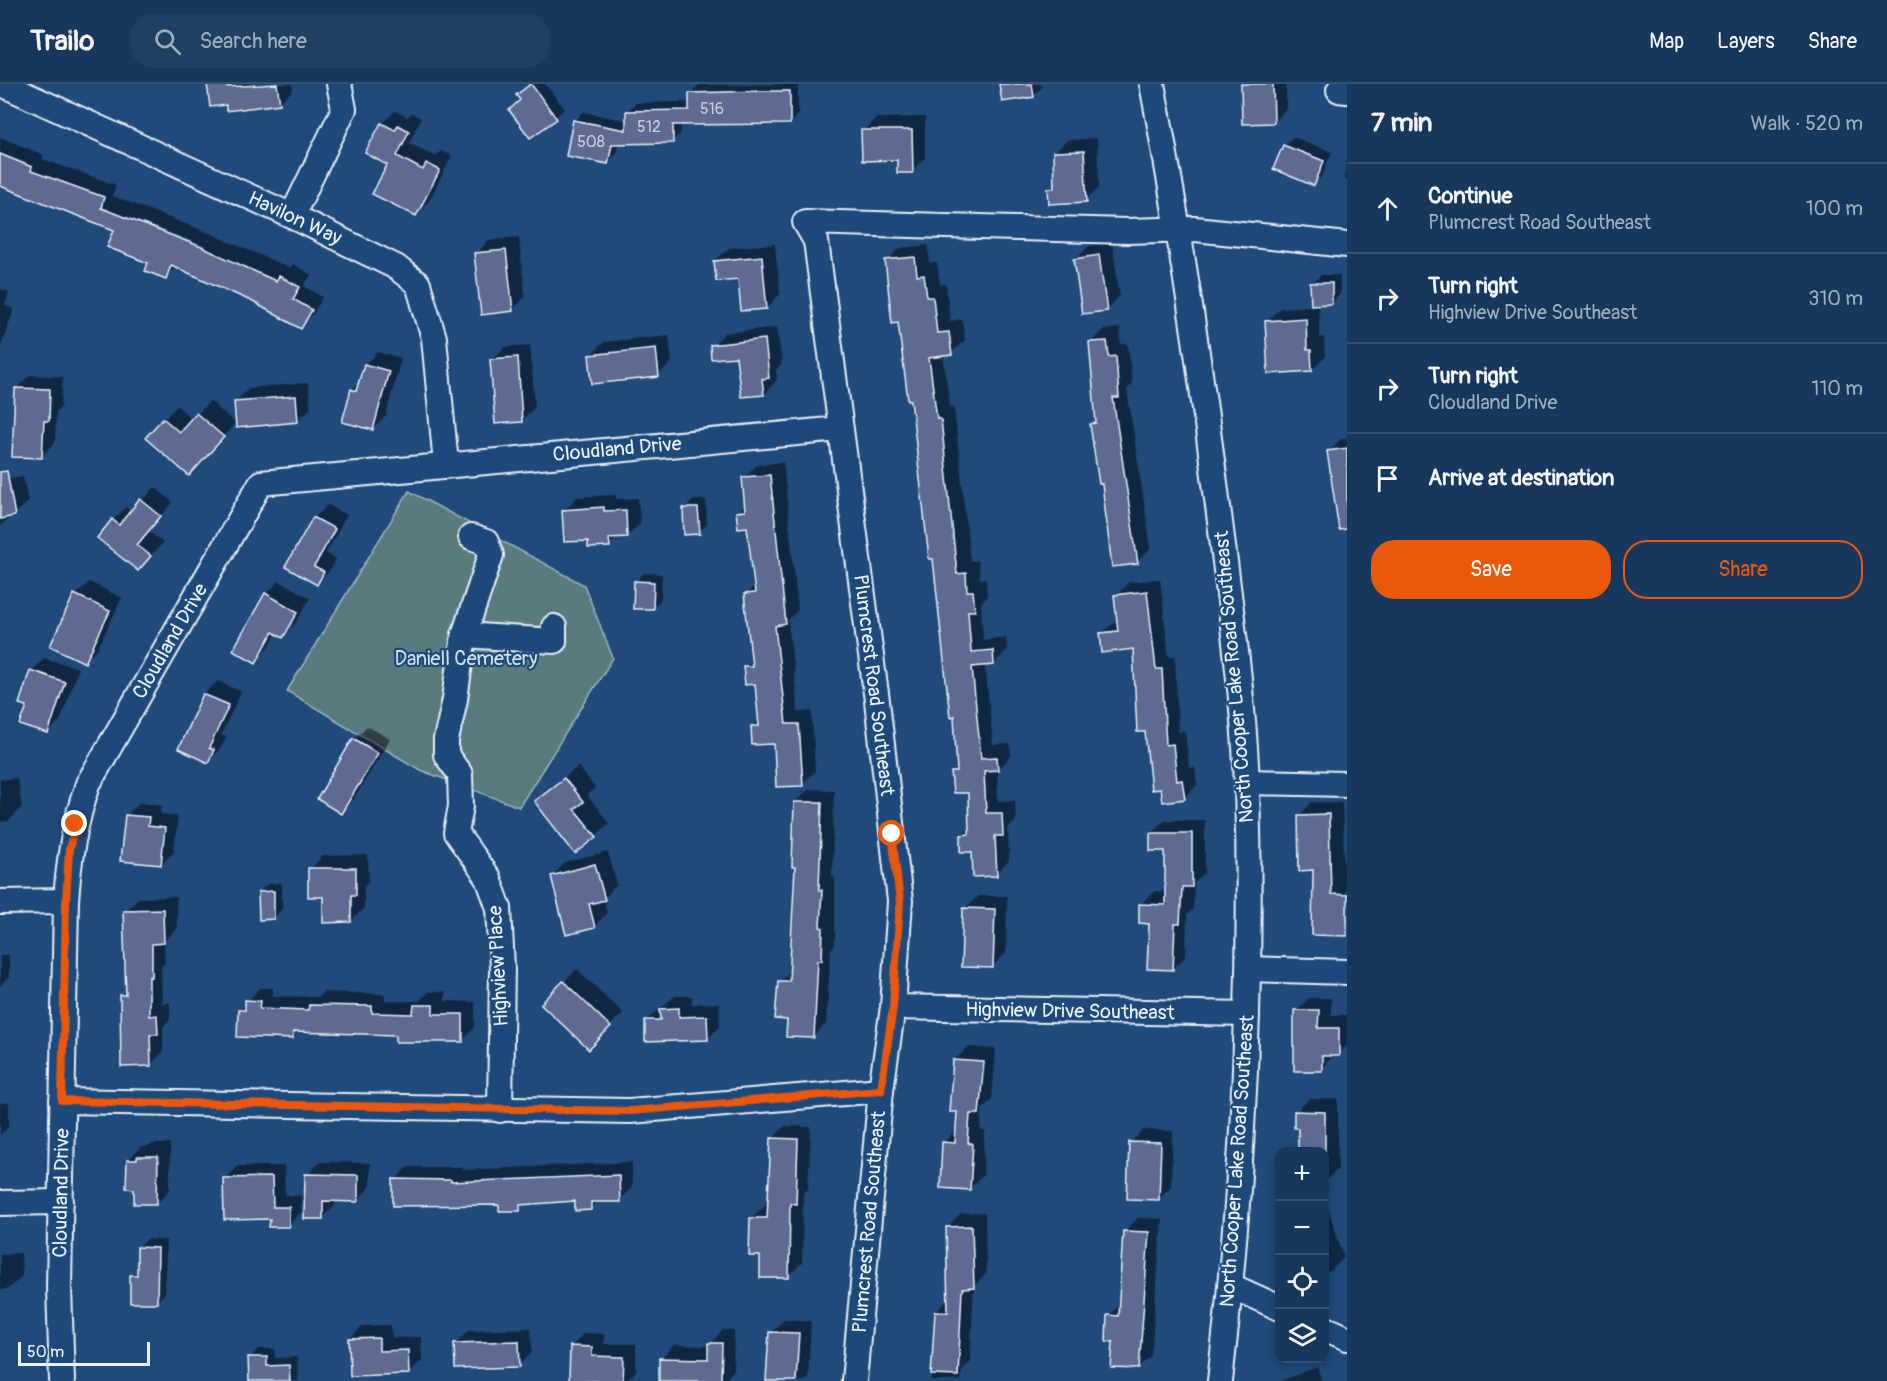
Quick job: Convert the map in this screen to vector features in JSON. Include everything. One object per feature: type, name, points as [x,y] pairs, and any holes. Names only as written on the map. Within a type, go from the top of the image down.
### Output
[{"type":"street","name":"Havilon Way","points":[[2,84],[292,216],[396,267],[418,284],[434,338],[446,464]]},
{"type":"street","points":[[292,216],[344,109],[339,84]]},
{"type":"street","name":"North Cooper Lake Road Southeast","points":[[1152,84],[1178,230],[1210,438],[1247,782],[1250,969],[1231,1286],[1220,1381]]},
{"type":"street","name":"Plumcrest Road Southeast","points":[[854,1381],[881,1090],[893,1007],[900,902],[816,241],[805,222],[1085,230],[1178,230]]},
{"type":"street","points":[[1178,230],[1196,229],[1347,245]]},
{"type":"street","name":"Cloudland Drive","points":[[62,1381],[59,1287],[66,902],[69,850],[88,784],[261,483],[840,429]]},
{"type":"street","points":[[471,537],[486,542],[491,555],[464,635],[554,641],[554,627]]},
{"type":"street","name":"Highview Place","points":[[464,635],[455,699],[446,740],[446,755],[460,774],[461,806],[456,833],[488,878],[499,908],[502,968],[500,1110]]},
{"type":"street","points":[[1247,782],[1347,784]]},
{"type":"street","points":[[0,902],[66,902]]},
{"type":"street","points":[[1250,969],[1347,972]]},
{"type":"street","name":"Highview Drive Southeast","points":[[893,1007],[1247,1014]]},
{"type":"street","points":[[62,1101],[630,1111],[881,1090]]},
{"type":"street","points":[[0,1203],[61,1202]]},
{"type":"street","points":[[1231,1286],[1275,1306]]},
{"type":"street","points":[[1329,1330],[1347,1338]]},
{"type":"green space","name":"Daniell Cemetery","points":[[409,491],[584,585],[613,658],[519,807],[420,770],[287,691]]},
{"type":"building","points":[[207,84],[227,84],[227,87],[277,84],[280,104],[226,111],[226,105],[210,107]]},
{"type":"building","points":[[531,84],[557,119],[530,138],[509,110],[520,100],[516,95]]},
{"type":"building","points":[[999,84],[1032,84],[1034,97],[1002,102]]},
{"type":"building","points":[[1241,84],[1273,84],[1274,123],[1242,124]]},
{"type":"building","points":[[790,91],[790,124],[673,125],[673,143],[612,144],[608,164],[566,156],[573,120],[626,130],[626,111],[689,110],[689,93]]},
{"type":"building","points":[[381,123],[395,130],[398,125],[409,131],[397,156],[423,170],[426,163],[440,170],[416,216],[372,194],[387,165],[365,153]]},
{"type":"building","points":[[861,130],[912,130],[913,173],[897,173],[897,160],[862,161]]},
{"type":"building","points":[[1283,145],[1324,161],[1314,186],[1273,169]]},
{"type":"building","points":[[1084,151],[1087,202],[1049,204],[1048,188],[1054,188],[1053,152]]},
{"type":"building","points":[[0,154],[32,167],[31,171],[104,197],[101,208],[199,246],[276,281],[279,276],[300,287],[293,299],[312,310],[301,329],[253,302],[171,265],[166,279],[145,271],[148,263],[107,247],[114,230],[0,186]]},
{"type":"building","points":[[506,250],[513,311],[481,315],[474,253]]},
{"type":"building","points":[[1099,255],[1107,311],[1082,314],[1074,259]]},
{"type":"building","points":[[762,256],[767,309],[741,311],[738,279],[716,281],[714,261]]},
{"type":"building","points":[[915,257],[917,276],[924,275],[927,297],[933,297],[937,333],[949,332],[952,355],[929,358],[937,419],[941,419],[957,574],[966,573],[967,591],[973,591],[975,611],[968,611],[971,652],[993,650],[994,665],[972,667],[981,758],[997,757],[998,770],[984,771],[986,813],[1002,813],[1003,836],[995,836],[997,876],[973,877],[972,852],[961,852],[961,835],[969,834],[968,793],[953,793],[951,772],[957,772],[954,716],[950,717],[933,559],[929,559],[911,400],[908,400],[898,322],[892,323],[885,260]]},
{"type":"building","points":[[1310,283],[1332,283],[1332,304],[1311,305]]},
{"type":"building","points":[[1306,318],[1307,350],[1311,350],[1312,371],[1268,374],[1265,321]]},
{"type":"building","points":[[765,339],[769,378],[762,379],[764,395],[741,397],[736,357],[711,359],[710,345]]},
{"type":"building","points":[[1107,341],[1109,357],[1116,356],[1119,398],[1113,398],[1138,564],[1112,567],[1102,484],[1099,484],[1090,424],[1096,423],[1089,342]]},
{"type":"building","points":[[656,348],[659,377],[592,384],[589,355]]},
{"type":"building","points":[[518,357],[522,422],[495,424],[490,359]]},
{"type":"building","points":[[364,364],[389,371],[373,430],[342,422],[351,389],[356,391]]},
{"type":"building","points":[[15,388],[50,389],[49,421],[44,421],[42,458],[12,457]]},
{"type":"building","points":[[296,396],[298,422],[236,428],[234,401]]},
{"type":"building","points":[[196,413],[224,437],[189,476],[145,438],[163,418],[179,432]]},
{"type":"building","points":[[1347,448],[1347,529],[1339,530],[1327,451]]},
{"type":"building","points":[[7,471],[15,516],[0,519],[0,472]]},
{"type":"building","points":[[770,475],[786,624],[775,626],[786,724],[799,724],[803,786],[776,787],[774,744],[752,745],[751,726],[759,726],[755,684],[745,685],[743,666],[752,666],[744,594],[755,593],[747,527],[738,528],[736,512],[745,511],[742,477]]},
{"type":"building","points":[[140,499],[161,516],[137,545],[151,556],[138,571],[97,538],[112,519],[119,525]]},
{"type":"building","points":[[604,507],[604,511],[626,510],[627,537],[609,538],[610,547],[588,548],[588,541],[564,542],[562,510]]},
{"type":"building","points":[[683,508],[698,508],[700,534],[684,535]]},
{"type":"building","points":[[313,517],[335,529],[314,567],[324,572],[317,585],[285,567]]},
{"type":"building","points":[[634,581],[654,582],[653,609],[633,609]]},
{"type":"building","points":[[1147,591],[1156,669],[1162,669],[1166,745],[1173,744],[1177,781],[1182,780],[1185,799],[1162,802],[1160,789],[1151,790],[1145,732],[1137,732],[1133,649],[1102,653],[1100,633],[1118,631],[1114,595]]},
{"type":"building","points":[[265,593],[298,612],[283,638],[273,632],[256,663],[233,650]]},
{"type":"building","points":[[74,594],[110,611],[85,663],[50,646]]},
{"type":"building","points":[[30,670],[65,682],[48,734],[20,725],[27,706],[19,704]]},
{"type":"building","points":[[203,694],[229,705],[209,748],[214,750],[208,763],[178,749]]},
{"type":"building","points":[[353,738],[378,753],[341,814],[317,799]]},
{"type":"building","points":[[564,778],[583,802],[574,809],[597,837],[575,854],[534,801]]},
{"type":"building","points":[[794,802],[822,802],[819,890],[822,890],[820,927],[823,928],[822,960],[818,960],[814,1038],[786,1037],[787,1020],[775,1019],[778,981],[789,981],[795,867],[792,867]]},
{"type":"building","points":[[1329,814],[1331,894],[1347,895],[1347,936],[1312,935],[1313,870],[1299,871],[1298,815]]},
{"type":"building","points":[[125,815],[149,817],[148,826],[165,828],[161,865],[120,861]]},
{"type":"building","points":[[1150,833],[1192,833],[1192,887],[1182,887],[1180,924],[1175,924],[1173,970],[1147,969],[1149,924],[1139,923],[1139,904],[1165,905],[1165,851],[1150,851]]},
{"type":"building","points":[[595,864],[605,900],[589,904],[595,928],[566,935],[551,876]]},
{"type":"building","points":[[308,868],[356,868],[356,895],[351,895],[351,922],[323,923],[323,897],[308,897]]},
{"type":"building","points":[[274,891],[274,919],[259,920],[258,892]]},
{"type":"building","points":[[963,908],[995,909],[993,968],[961,967]]},
{"type":"building","points":[[163,909],[164,943],[152,944],[152,977],[149,977],[149,1016],[157,1015],[158,1034],[150,1034],[151,1066],[121,1067],[120,995],[126,995],[123,910]]},
{"type":"building","points":[[563,981],[611,1027],[589,1050],[541,1004]]},
{"type":"building","points":[[245,1000],[261,1001],[260,1008],[308,1010],[309,1005],[372,1006],[372,1013],[413,1014],[414,1005],[433,1005],[433,1014],[463,1014],[463,1042],[396,1042],[396,1035],[293,1032],[293,1039],[237,1037],[238,1010],[245,1010]]},
{"type":"building","points":[[679,1008],[679,1017],[707,1016],[708,1040],[645,1042],[645,1020],[661,1020],[660,1009]]},
{"type":"building","points":[[1294,1010],[1319,1010],[1318,1028],[1339,1028],[1339,1056],[1322,1056],[1322,1071],[1294,1071]]},
{"type":"building","points":[[953,1060],[984,1062],[979,1114],[970,1114],[968,1143],[973,1144],[970,1190],[940,1188],[942,1142],[955,1143],[957,1112],[949,1112]]},
{"type":"building","points":[[1294,1111],[1325,1112],[1325,1147],[1298,1147],[1298,1128],[1294,1128]]},
{"type":"building","points":[[771,1138],[798,1139],[796,1204],[790,1203],[789,1278],[760,1278],[760,1256],[749,1256],[750,1218],[767,1218]]},
{"type":"building","points":[[1129,1142],[1161,1143],[1159,1200],[1127,1199]]},
{"type":"building","points":[[137,1157],[158,1157],[157,1204],[134,1204],[134,1189],[126,1188],[127,1160],[137,1160]]},
{"type":"building","points":[[305,1174],[358,1175],[358,1202],[323,1201],[323,1219],[304,1219]]},
{"type":"building","points":[[619,1175],[620,1202],[591,1202],[591,1210],[575,1211],[575,1201],[520,1205],[520,1211],[499,1211],[499,1205],[393,1206],[393,1179],[451,1180],[451,1182]]},
{"type":"building","points":[[272,1177],[273,1207],[289,1207],[289,1227],[269,1227],[270,1219],[224,1220],[223,1178]]},
{"type":"building","points":[[972,1226],[974,1288],[962,1289],[958,1376],[931,1375],[935,1312],[948,1312],[946,1227]]},
{"type":"building","points":[[1123,1231],[1149,1232],[1139,1369],[1111,1368],[1113,1342],[1106,1341],[1107,1315],[1118,1316]]},
{"type":"building","points":[[137,1247],[158,1248],[157,1303],[130,1303],[130,1275],[137,1275]]},
{"type":"building","points":[[769,1332],[799,1333],[796,1381],[766,1381]]},
{"type":"building","points":[[379,1338],[379,1351],[408,1350],[409,1374],[350,1376],[349,1339]]},
{"type":"building","points":[[519,1341],[520,1367],[455,1369],[454,1343]]},
{"type":"building","points":[[708,1343],[722,1343],[721,1381],[659,1381],[659,1358],[708,1359]]},
{"type":"building","points":[[570,1346],[592,1347],[592,1356],[624,1357],[623,1381],[569,1381]]},
{"type":"building","points":[[248,1357],[267,1357],[267,1366],[289,1365],[290,1381],[249,1381]]},
{"type":"route","points":[[75,824],[69,850],[66,902],[62,1101],[500,1110],[630,1111],[881,1090],[893,1007],[900,902],[892,834]]}]
